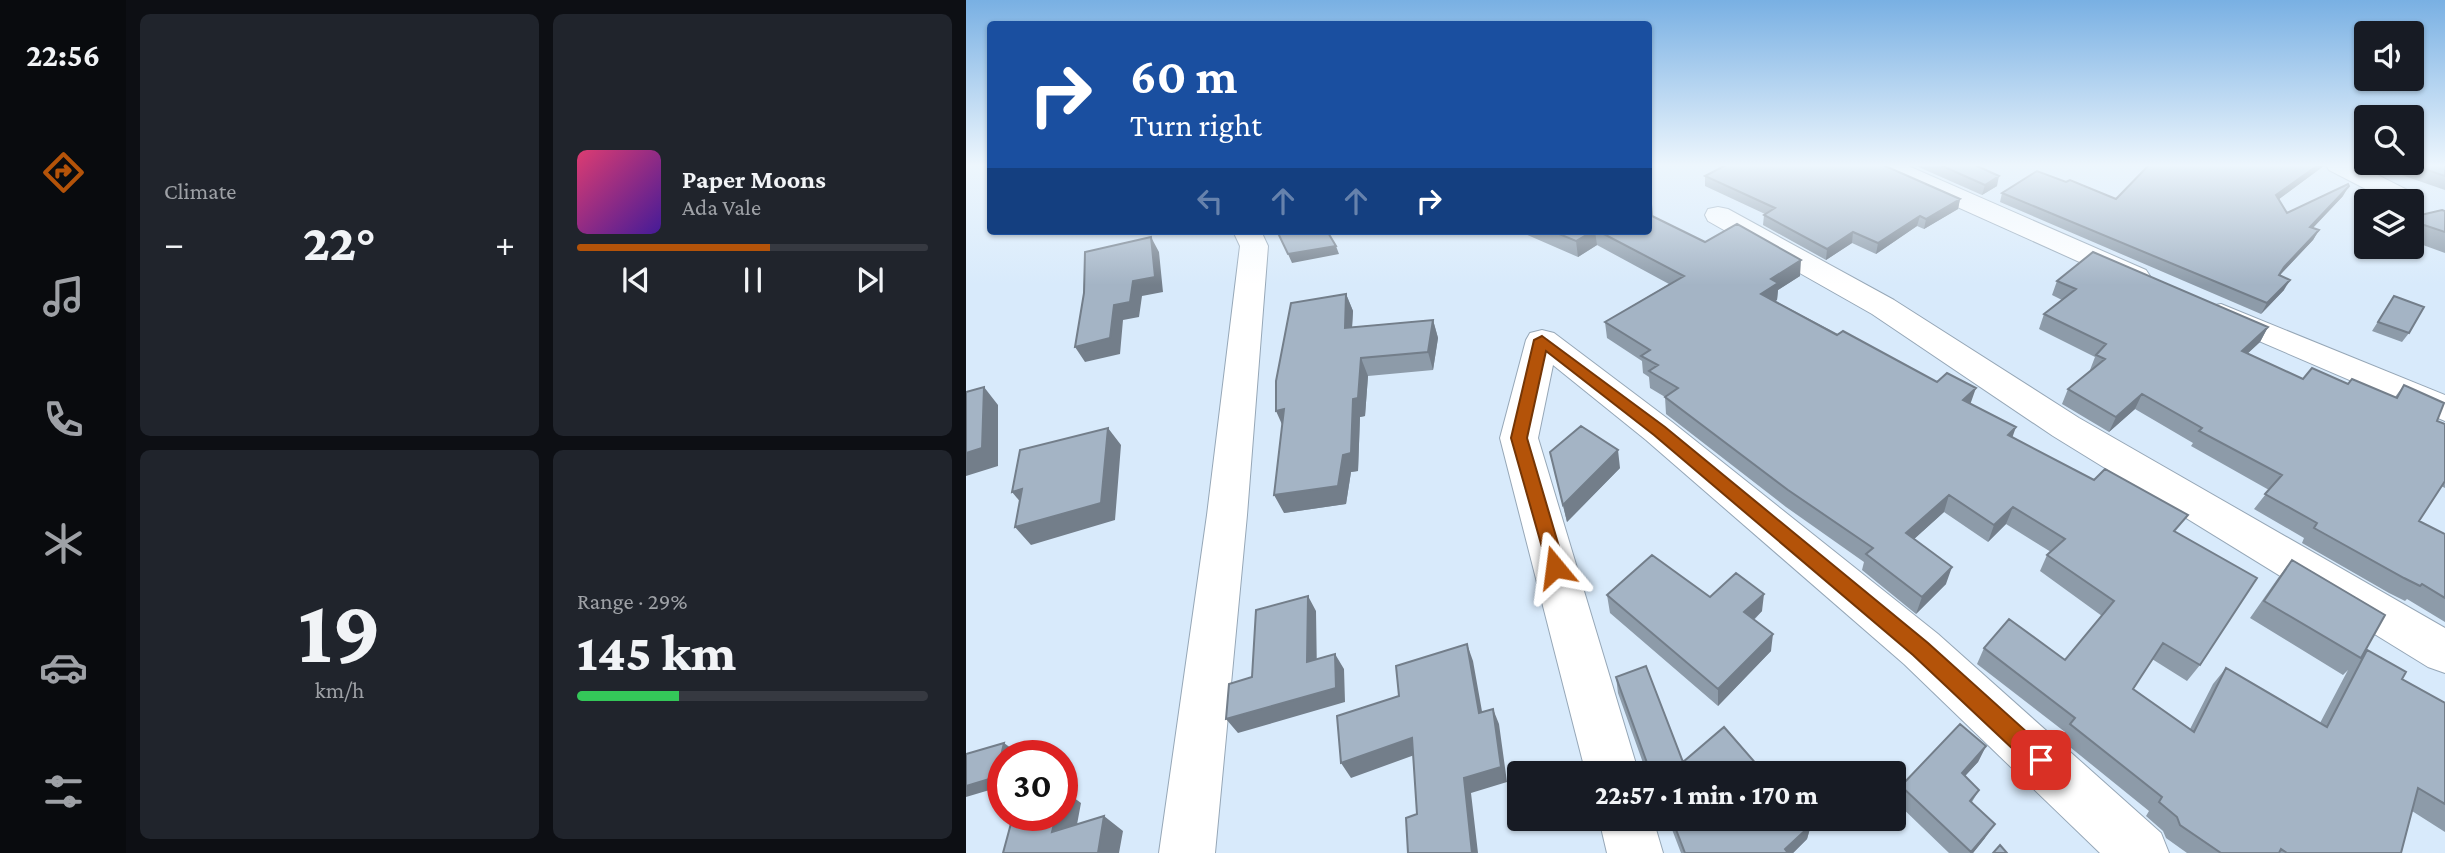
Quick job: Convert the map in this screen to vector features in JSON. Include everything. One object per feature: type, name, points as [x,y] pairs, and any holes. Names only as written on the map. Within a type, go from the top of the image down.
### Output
[{"type":"street","points":[[1973,205],[2157,285]]},
{"type":"street","points":[[1718,215],[1883,307],[2066,426],[2445,652]]},
{"type":"street","points":[[1187,853],[1227,515],[1254,246],[1249,235]]},
{"type":"street","points":[[2195,302],[2445,409]]},
{"type":"street","points":[[1609,761],[1519,438],[1542,340],[1660,431],[1921,649],[2141,853]]},
{"type":"street","points":[[1629,831],[1635,853]]},
{"type":"building","points":[[1768,205],[1950,205],[1926,219],[1920,216],[1878,243],[1853,232],[1827,249],[1764,215],[1775,208]]},
{"type":"building","points":[[2030,205],[2282,205],[2287,213],[2304,205],[2331,205],[2310,227],[2319,230],[2279,275],[2290,280],[2267,303]]},
{"type":"building","points":[[2445,211],[2445,232],[2424,225],[2424,214]]},
{"type":"building","points":[[1652,216],[1705,242],[1737,224],[1801,260],[1771,279],[1778,283],[1761,294],[1837,335],[1843,331],[1937,382],[1947,373],[1976,388],[1963,400],[2016,427],[2008,435],[2094,480],[2105,469],[2188,515],[2174,531],[2257,578],[2200,665],[2163,643],[2133,689],[2194,732],[2226,668],[2327,727],[2367,650],[2406,672],[2402,679],[2445,703],[2445,804],[2418,788],[2401,853],[2287,853],[2281,849],[2279,853],[2221,853],[2180,825],[2177,817],[2159,802],[2162,797],[2070,724],[2075,718],[1984,648],[2009,619],[2065,660],[2114,601],[2047,555],[2065,539],[2013,507],[1994,525],[1949,495],[1906,533],[1952,567],[1922,597],[1866,554],[1873,548],[1788,490],[1665,397],[1678,388],[1649,371],[1658,365],[1641,356],[1650,350],[1605,322],[1684,276],[1606,235],[1652,235]]},
{"type":"building","points":[[1279,235],[1329,235],[1336,246],[1288,254]]},
{"type":"building","points":[[1562,235],[1586,235],[1576,241]]},
{"type":"building","points":[[1151,237],[1155,277],[1133,281],[1130,302],[1114,305],[1110,338],[1075,347],[1084,293],[1085,252]]},
{"type":"building","points":[[2093,252],[2268,327],[2242,351],[2303,379],[2312,368],[2348,384],[2352,379],[2397,398],[2404,385],[2444,403],[2437,421],[2445,424],[2445,481],[2419,521],[2445,534],[2445,598],[2314,528],[2317,523],[2265,494],[2282,475],[2199,431],[2202,428],[2142,394],[2116,417],[2068,389],[2105,359],[2096,355],[2106,344],[2044,314],[2076,289],[2057,281]]},
{"type":"building","points":[[1346,294],[1345,328],[1433,320],[1428,352],[1361,358],[1358,398],[1353,399],[1351,453],[1343,455],[1338,486],[1274,495],[1284,409],[1276,411],[1276,381],[1291,303]]},
{"type":"building","points":[[2394,296],[2424,307],[2409,333],[2378,322]]},
{"type":"building","points":[[984,387],[982,448],[966,453],[966,392]]},
{"type":"building","points":[[1581,426],[1618,450],[1563,505],[1550,452]]},
{"type":"building","points":[[1108,428],[1101,503],[1015,527],[1022,489],[1012,492],[1020,450]]},
{"type":"building","points":[[1652,555],[1710,597],[1736,573],[1764,594],[1744,612],[1773,634],[1718,689],[1607,595]]},
{"type":"building","points":[[2292,560],[2385,615],[2361,658],[2264,601]]},
{"type":"building","points":[[1308,596],[1307,662],[1335,654],[1336,688],[1226,719],[1229,684],[1252,677],[1256,610]]},
{"type":"building","points":[[1467,644],[1479,713],[1493,709],[1501,767],[1464,778],[1472,853],[1408,853],[1406,818],[1417,814],[1412,738],[1341,763],[1337,716],[1399,696],[1396,666]]},
{"type":"building","points":[[1646,666],[1683,761],[1646,761],[1616,677]]},
{"type":"building","points":[[1960,724],[1986,746],[1962,773],[1979,790],[1970,801],[1995,824],[1971,852],[1906,791],[1906,781]]},
{"type":"building","points":[[1724,727],[1754,761],[1684,761]]},
{"type":"building","points":[[987,748],[987,780],[966,786],[966,754]]},
{"type":"building","points":[[1104,816],[1098,853],[1003,853],[1009,831],[1078,831],[1078,824]]},
{"type":"building","points":[[1677,831],[1804,831],[1785,849],[1788,853],[1685,853]]},
{"type":"building","points":[[2000,845],[2007,853],[1993,853]]},
{"type":"route","points":[[1555,567],[1519,438],[1542,340],[1660,431],[1921,649],[2041,760]]}]
